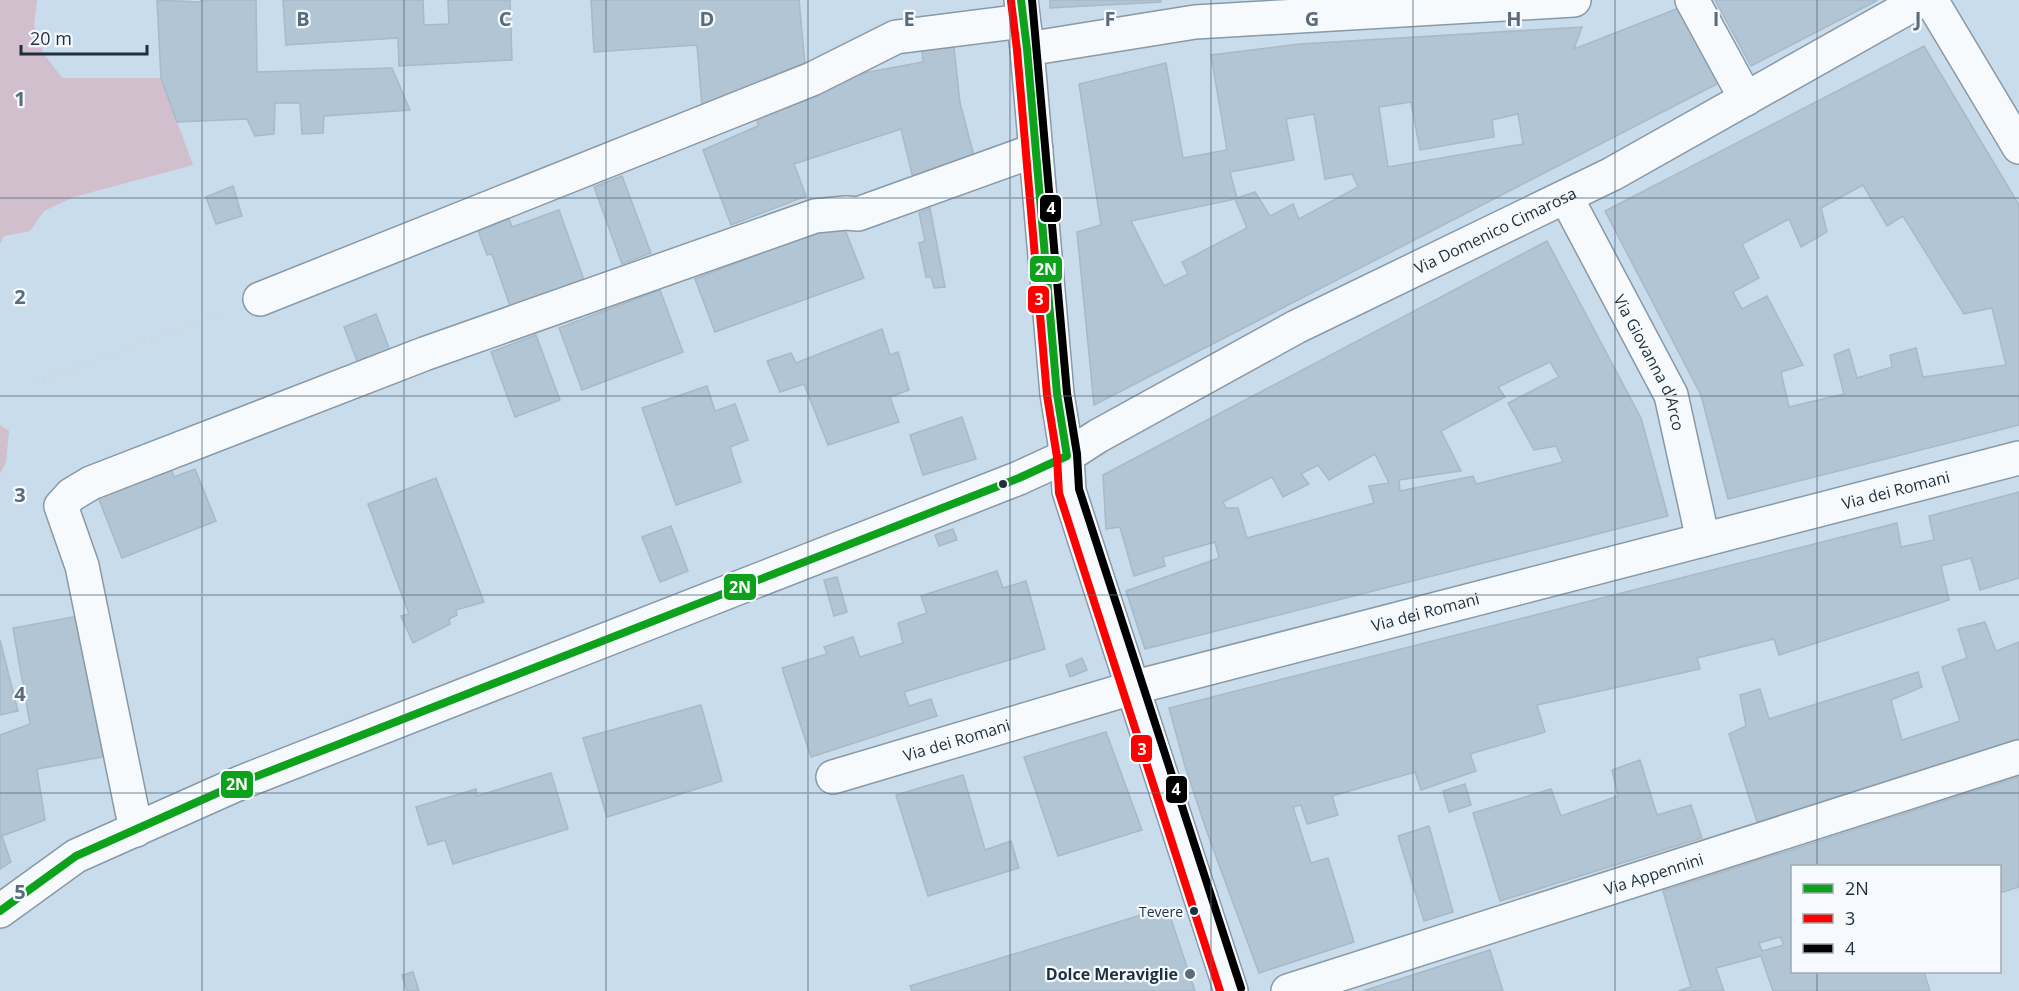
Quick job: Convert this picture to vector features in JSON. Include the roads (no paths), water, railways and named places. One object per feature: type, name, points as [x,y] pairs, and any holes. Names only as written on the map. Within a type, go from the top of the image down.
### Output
[{"type":"street","points":[[260,299],[812,80],[896,37],[1024,23],[1195,11],[1574,0]]},
{"type":"street","points":[[1692,0],[1746,99]]},
{"type":"street","name":"Via Domenico Cimarosa","points":[[0,911],[76,856],[243,782],[1019,478],[1067,456],[1296,327],[1612,174],[1921,0]]},
{"type":"street","points":[[1931,0],[2019,147]]},
{"type":"street","points":[[1024,23],[1057,394],[1067,456],[1069,491],[1232,991]]},
{"type":"street","points":[[135,830],[82,566],[61,506],[71,495],[91,483],[424,354],[815,216],[858,214],[1036,150]]},
{"type":"street","name":"Via Giovanna d'Arco","points":[[1566,197],[1671,395],[1703,540]]},
{"type":"street","name":"Via dei Romani","points":[[833,777],[1132,688],[2019,458]]},
{"type":"street","name":"Via Appennini","points":[[1288,991],[2019,757]]},
{"type":"place","name":"Tevere","points":[[1194,911]]},
{"type":"place","name":"Dolce Meraviglie","points":[[1190,974]]}]
